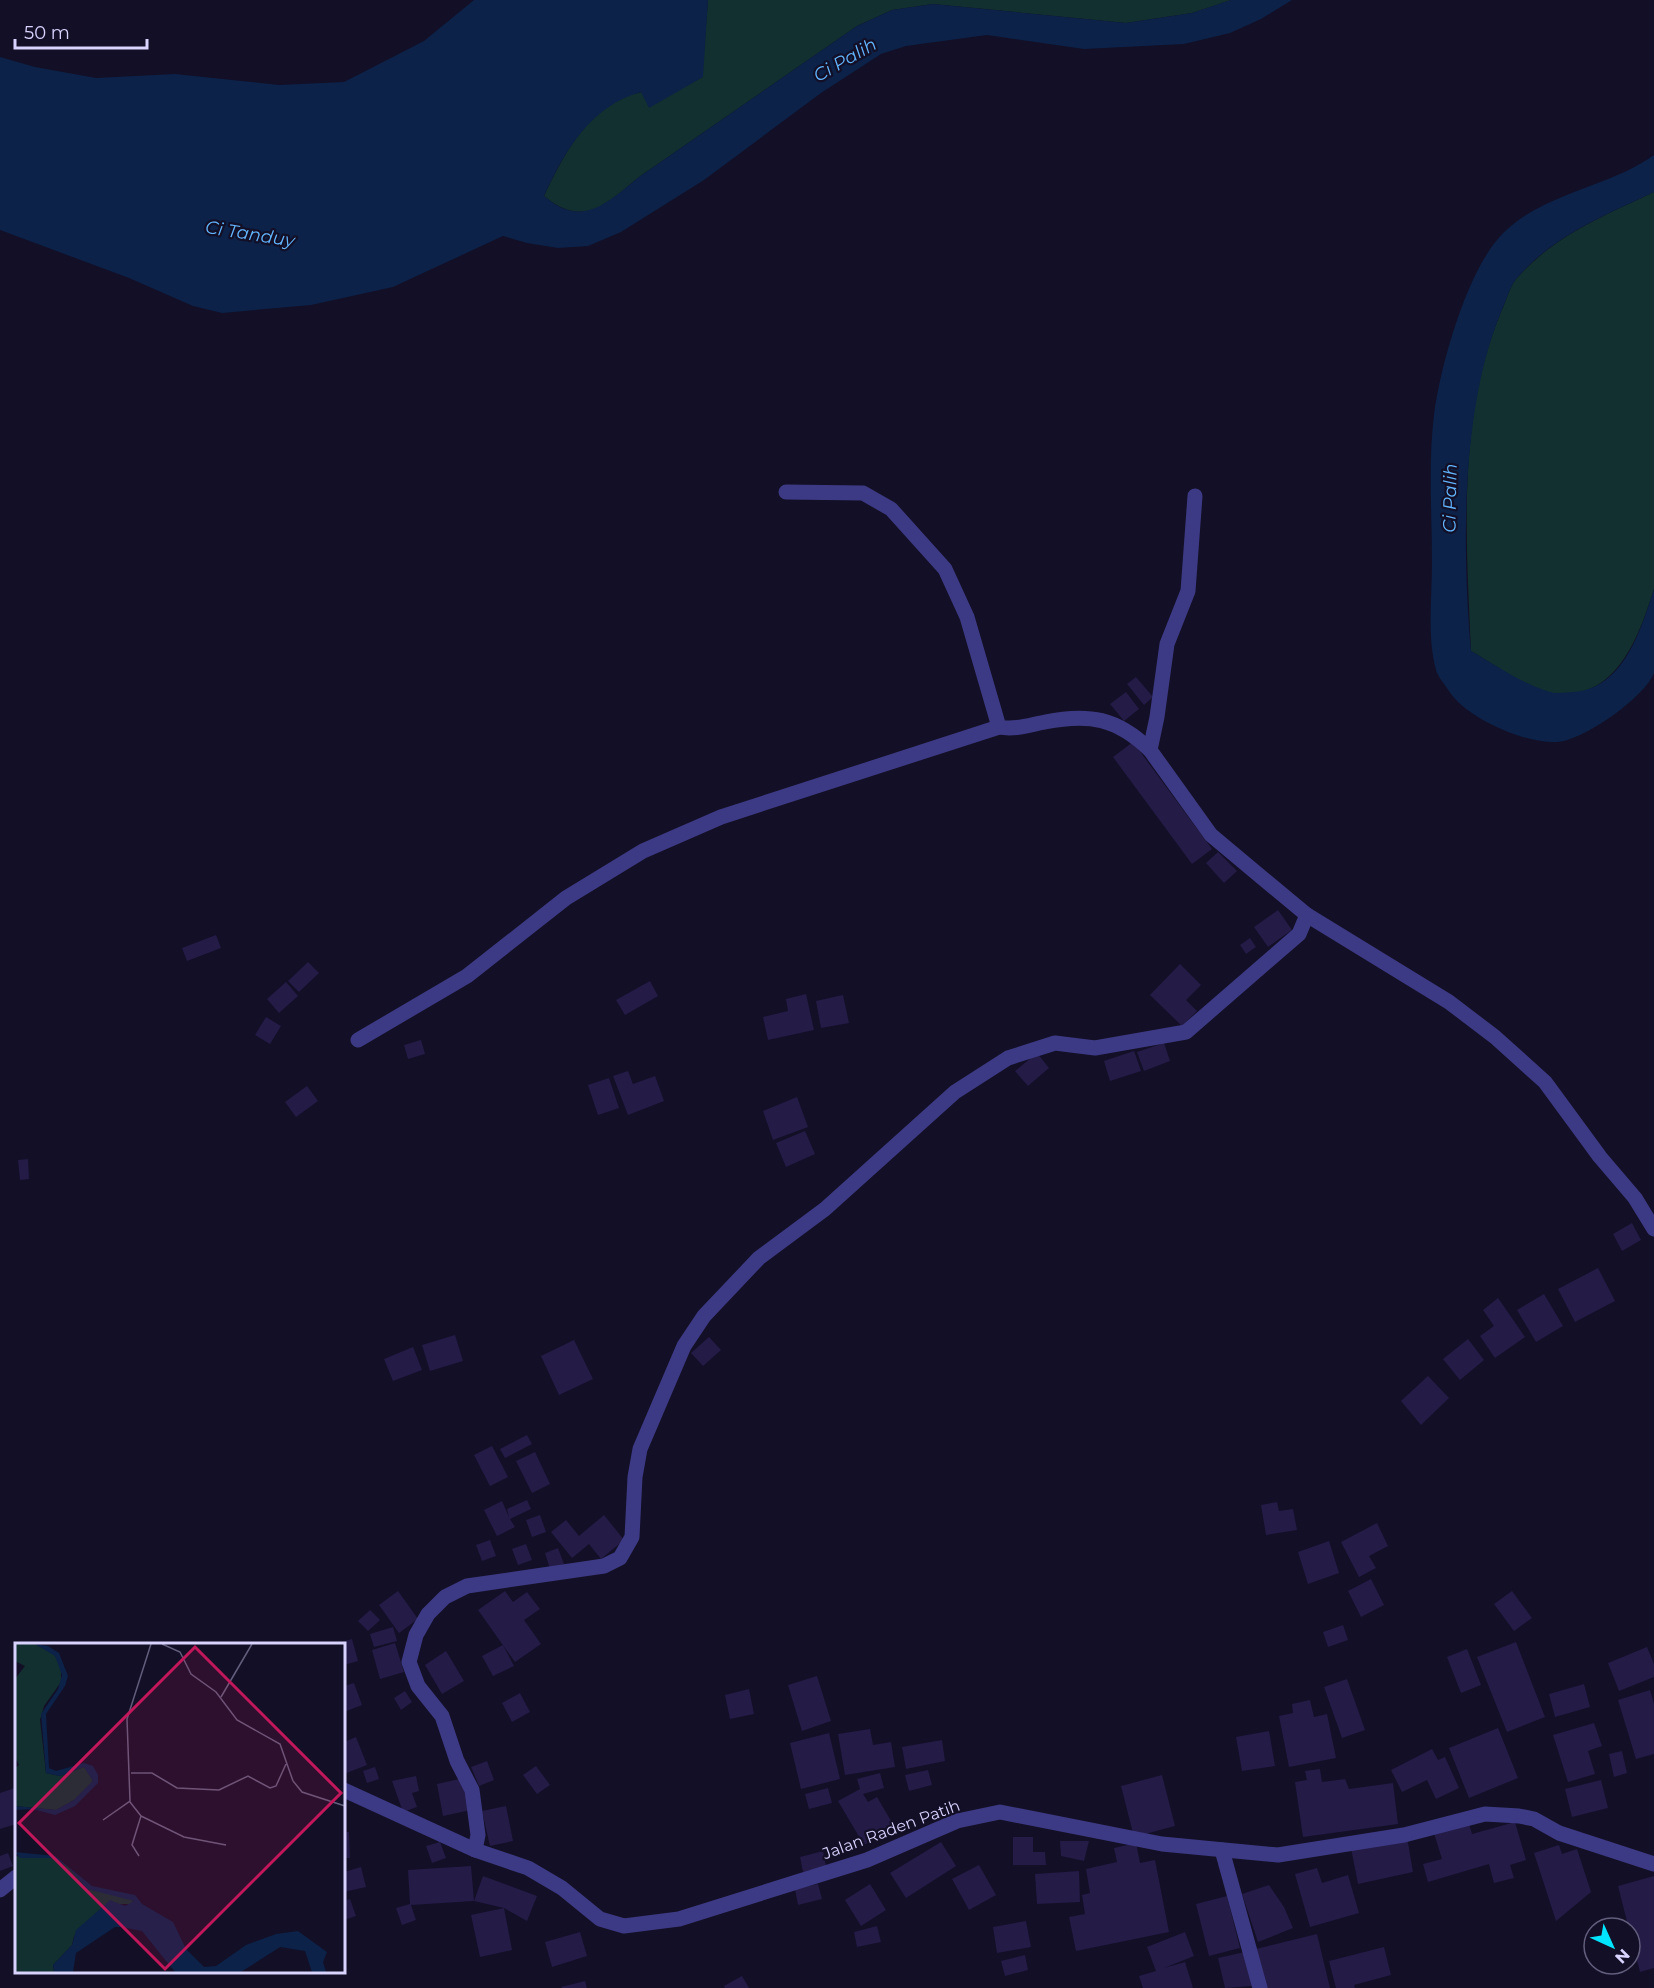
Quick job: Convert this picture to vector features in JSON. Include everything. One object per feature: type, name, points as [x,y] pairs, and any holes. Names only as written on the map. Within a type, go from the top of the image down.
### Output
[{"type":"street","points":[[786,492],[863,493],[891,510],[945,569],[967,616],[999,727]]},
{"type":"street","points":[[1150,750],[1167,644],[1188,591],[1195,496]]},
{"type":"street","points":[[358,1040],[467,976],[566,898],[643,851],[722,817],[999,727],[1011,729],[1053,720],[1096,717],[1131,732],[1150,750],[1211,835],[1306,915],[1449,1002],[1495,1037],[1545,1082],[1600,1157],[1635,1198],[1654,1229]]},
{"type":"street","points":[[475,1850],[478,1835],[472,1790],[457,1761],[442,1716],[418,1686],[409,1662],[416,1635],[428,1614],[445,1597],[467,1586],[604,1566],[620,1558],[632,1537],[635,1477],[640,1449],[684,1346],[704,1316],[759,1258],[825,1209],[955,1092],[1008,1058],[1055,1043],[1095,1048],[1186,1032],[1299,934],[1306,915]]},
{"type":"street","name":"Jalan Raden Patih","points":[[345,1790],[475,1850],[528,1868],[562,1888],[600,1919],[624,1926],[679,1919],[867,1860],[957,1821],[1000,1812],[1132,1840],[1278,1855],[1404,1835],[1485,1814],[1534,1818],[1559,1833],[1654,1864]]},
{"type":"street","points":[[1222,1850],[1260,1988]]},
{"type":"street","points":[[0,1890],[15,1878]]},
{"type":"green space","points":[[708,0],[1231,0],[1192,13],[1126,23],[933,4],[892,10],[857,26],[639,177],[605,204],[583,212],[571,211],[558,206],[544,196],[565,155],[583,129],[606,107],[624,96],[642,92],[649,107],[702,77]]},
{"type":"green space","points":[[1654,192],[1654,589],[1632,645],[1608,677],[1593,688],[1574,693],[1552,693],[1521,681],[1471,651],[1467,566],[1468,479],[1477,394],[1487,352],[1516,279],[1546,251],[1580,228]]},
{"type":"water","points":[[474,0],[708,0],[703,77],[649,108],[641,92],[623,99],[594,119],[561,162],[544,196],[570,211],[582,211],[594,209],[616,196],[639,177],[857,26],[892,10],[933,4],[1126,23],[1192,13],[1231,0],[1292,0],[1261,19],[1230,33],[1184,44],[1084,49],[987,35],[906,46],[881,54],[821,93],[704,180],[621,232],[588,246],[558,248],[503,236],[393,287],[311,305],[222,313],[193,306],[129,278],[0,230],[0,57],[35,67],[96,78],[175,74],[279,85],[344,82],[424,41]]},
{"type":"water","name":"Ci Palih","points":[[1654,155],[1654,192],[1562,239],[1530,264],[1516,279],[1501,312],[1488,350],[1478,391],[1472,434],[1466,524],[1471,651],[1519,679],[1550,692],[1573,692],[1591,688],[1618,669],[1628,654],[1643,622],[1654,589],[1654,673],[1639,694],[1597,726],[1568,740],[1557,742],[1529,739],[1482,720],[1469,711],[1457,701],[1436,670],[1431,631],[1431,470],[1432,433],[1437,396],[1463,303],[1472,281],[1493,245],[1509,228],[1528,214],[1548,203],[1613,177]]},
{"type":"building","points":[[1136,677],[1153,697],[1144,705],[1127,684]]},
{"type":"building","points":[[1126,692],[1139,709],[1124,721],[1110,704]]},
{"type":"building","points":[[1133,742],[1212,849],[1192,864],[1113,757]]},
{"type":"building","points":[[1218,852],[1237,871],[1224,883],[1206,863]]},
{"type":"building","points":[[1278,910],[1292,930],[1268,947],[1254,927]]},
{"type":"building","points":[[216,935],[221,948],[187,961],[182,948]]},
{"type":"building","points":[[1250,938],[1256,947],[1246,954],[1240,945]]},
{"type":"building","points":[[308,962],[319,973],[299,992],[288,981]]},
{"type":"building","points":[[1180,964],[1201,985],[1186,1000],[1197,1011],[1182,1026],[1150,995]]},
{"type":"building","points":[[650,981],[658,996],[625,1015],[616,1000]]},
{"type":"building","points":[[286,982],[298,996],[279,1013],[267,999]]},
{"type":"building","points":[[806,994],[814,1030],[768,1040],[763,1017],[788,1011],[786,999]]},
{"type":"building","points":[[843,995],[849,1023],[821,1028],[816,1001]]},
{"type":"building","points":[[266,1017],[281,1026],[270,1044],[255,1035]]},
{"type":"building","points":[[421,1040],[425,1054],[408,1059],[404,1045]]},
{"type":"building","points":[[1164,1043],[1170,1061],[1144,1071],[1137,1052]]},
{"type":"building","points":[[1134,1051],[1141,1071],[1110,1081],[1104,1061]]},
{"type":"building","points":[[1037,1053],[1049,1068],[1028,1086],[1015,1071]]},
{"type":"building","points":[[628,1071],[633,1084],[655,1076],[664,1101],[628,1115],[613,1076]]},
{"type":"building","points":[[609,1078],[619,1108],[598,1115],[588,1085]]},
{"type":"building","points":[[307,1086],[318,1101],[296,1117],[285,1102]]},
{"type":"building","points":[[797,1097],[808,1127],[773,1140],[763,1111]]},
{"type":"building","points":[[805,1131],[815,1154],[786,1167],[776,1143]]},
{"type":"building","points":[[28,1159],[29,1179],[20,1180],[18,1160]]},
{"type":"building","points":[[1632,1223],[1641,1240],[1622,1251],[1613,1234]]},
{"type":"building","points":[[1598,1268],[1615,1301],[1575,1322],[1558,1289]]},
{"type":"building","points":[[1544,1294],[1563,1326],[1536,1342],[1517,1310]]},
{"type":"building","points":[[1498,1298],[1525,1337],[1495,1358],[1480,1336],[1494,1326],[1483,1310]]},
{"type":"building","points":[[455,1335],[463,1361],[430,1371],[422,1345]]},
{"type":"building","points":[[709,1337],[721,1350],[703,1366],[691,1353]]},
{"type":"building","points":[[1468,1339],[1484,1360],[1460,1380],[1443,1359]]},
{"type":"building","points":[[574,1340],[593,1379],[559,1395],[541,1356]]},
{"type":"building","points":[[413,1347],[422,1370],[393,1381],[384,1359]]},
{"type":"building","points":[[1428,1376],[1449,1398],[1421,1425],[1401,1401]]},
{"type":"building","points":[[527,1435],[532,1444],[505,1458],[500,1449]]},
{"type":"building","points":[[492,1446],[508,1477],[490,1486],[474,1455]]},
{"type":"building","points":[[535,1452],[550,1484],[532,1493],[516,1461]]},
{"type":"building","points":[[527,1500],[531,1509],[510,1519],[515,1527],[497,1536],[484,1510],[502,1501],[509,1517],[507,1509]]},
{"type":"building","points":[[1277,1502],[1279,1511],[1293,1509],[1297,1530],[1266,1535],[1261,1505]]},
{"type":"building","points":[[540,1515],[546,1532],[532,1537],[526,1520]]},
{"type":"building","points":[[604,1515],[624,1540],[601,1559],[589,1544],[572,1558],[551,1532],[566,1520],[579,1536]]},
{"type":"building","points":[[1377,1523],[1388,1546],[1369,1556],[1376,1568],[1359,1577],[1341,1542]]},
{"type":"building","points":[[490,1540],[496,1556],[482,1561],[476,1545]]},
{"type":"building","points":[[1329,1541],[1339,1573],[1308,1584],[1298,1552]]},
{"type":"building","points":[[526,1544],[532,1560],[518,1565],[512,1549]]},
{"type":"building","points":[[558,1548],[564,1564],[550,1569],[545,1553]]},
{"type":"building","points":[[1371,1579],[1384,1605],[1361,1617],[1348,1591]]},
{"type":"building","points":[[398,1591],[418,1619],[399,1633],[379,1605]]},
{"type":"building","points":[[505,1591],[513,1602],[527,1592],[540,1609],[524,1620],[541,1644],[515,1662],[478,1610]]},
{"type":"building","points":[[1512,1591],[1532,1618],[1514,1631],[1494,1604]]},
{"type":"building","points":[[370,1610],[380,1620],[368,1631],[358,1621]]},
{"type":"building","points":[[1343,1625],[1348,1640],[1328,1647],[1323,1632]]},
{"type":"building","points":[[393,1627],[397,1641],[374,1647],[370,1634]]},
{"type":"building","points":[[352,1639],[358,1661],[345,1665],[345,1643],[338,1643]]},
{"type":"building","points":[[1516,1642],[1545,1717],[1507,1732],[1477,1657]]},
{"type":"building","points":[[395,1643],[404,1672],[380,1679],[372,1650]]},
{"type":"building","points":[[503,1645],[514,1666],[493,1676],[482,1656]]},
{"type":"building","points":[[1647,1647],[1654,1664],[1654,1677],[1619,1691],[1608,1663]]},
{"type":"building","points":[[1467,1649],[1481,1685],[1461,1693],[1447,1657]]},
{"type":"building","points":[[446,1651],[464,1681],[442,1694],[425,1665]]},
{"type":"building","points":[[817,1676],[831,1721],[802,1731],[788,1685]]},
{"type":"building","points":[[1347,1679],[1365,1730],[1342,1738],[1324,1687]]},
{"type":"building","points":[[354,1683],[362,1705],[345,1712],[345,1686]]},
{"type":"building","points":[[1584,1684],[1590,1707],[1555,1717],[1549,1694]]},
{"type":"building","points":[[749,1689],[754,1714],[730,1719],[725,1695]]},
{"type":"building","points":[[1650,1690],[1654,1704],[1654,1754],[1636,1759],[1618,1700]]},
{"type":"building","points":[[405,1691],[412,1702],[401,1710],[394,1698]]},
{"type":"building","points":[[520,1693],[530,1712],[512,1722],[502,1703]]},
{"type":"building","points":[[1310,1700],[1314,1717],[1327,1714],[1336,1758],[1289,1767],[1279,1716],[1293,1713],[1292,1704]]},
{"type":"building","points":[[1594,1723],[1602,1746],[1588,1751],[1595,1774],[1568,1782],[1553,1735]]},
{"type":"building","points":[[1498,1728],[1518,1778],[1469,1798],[1449,1748]]},
{"type":"building","points":[[870,1729],[873,1745],[891,1742],[895,1767],[845,1775],[838,1734]]},
{"type":"building","points":[[1269,1731],[1275,1766],[1242,1771],[1236,1737]]},
{"type":"building","points":[[829,1733],[840,1779],[801,1789],[790,1743]]},
{"type":"building","points":[[356,1737],[367,1765],[345,1774],[345,1742]]},
{"type":"building","points":[[942,1740],[945,1761],[906,1769],[902,1747]]},
{"type":"building","points":[[1432,1749],[1438,1760],[1445,1757],[1459,1788],[1436,1799],[1427,1780],[1402,1792],[1391,1770]]},
{"type":"building","points":[[1622,1751],[1627,1773],[1614,1777],[1609,1754]]},
{"type":"building","points":[[487,1761],[494,1780],[479,1786],[471,1767]]},
{"type":"building","points":[[536,1766],[550,1785],[537,1794],[523,1775]]},
{"type":"building","points":[[375,1767],[379,1779],[367,1783],[363,1771]]},
{"type":"building","points":[[1320,1769],[1322,1782],[1345,1779],[1349,1789],[1393,1783],[1398,1824],[1303,1837],[1295,1782],[1307,1780],[1305,1771]]},
{"type":"building","points":[[928,1770],[932,1785],[909,1791],[905,1775]]},
{"type":"building","points":[[880,1773],[884,1788],[863,1794],[868,1802],[877,1797],[894,1826],[864,1845],[838,1801],[860,1789],[857,1779]]},
{"type":"building","points":[[1162,1775],[1175,1826],[1134,1837],[1121,1786]]},
{"type":"building","points":[[416,1776],[419,1791],[412,1793],[417,1807],[403,1812],[392,1781]]},
{"type":"building","points":[[464,1778],[471,1810],[443,1816],[437,1784]]},
{"type":"building","points":[[1601,1780],[1608,1808],[1572,1817],[1565,1789]]},
{"type":"building","points":[[15,1788],[15,1824],[0,1829],[0,1793]]},
{"type":"building","points":[[828,1788],[832,1803],[809,1809],[805,1794]]},
{"type":"building","points":[[506,1806],[513,1841],[490,1846],[482,1811]]},
{"type":"building","points":[[1468,1820],[1472,1834],[1515,1822],[1526,1860],[1510,1865],[1514,1878],[1494,1883],[1489,1864],[1428,1882],[1423,1864],[1442,1859],[1433,1830]]},
{"type":"building","points":[[345,1832],[349,1832],[350,1858],[345,1858]]},
{"type":"building","points":[[1013,1837],[1033,1837],[1033,1852],[1045,1852],[1046,1865],[1013,1865]]},
{"type":"building","points":[[1407,1837],[1413,1872],[1358,1884],[1351,1848]]},
{"type":"building","points":[[1060,1841],[1089,1841],[1084,1861],[1061,1856]]},
{"type":"building","points":[[440,1842],[446,1858],[432,1863],[426,1846]]},
{"type":"building","points":[[941,1842],[956,1866],[906,1898],[890,1873]]},
{"type":"building","points":[[1136,1843],[1140,1863],[1155,1860],[1169,1932],[1076,1951],[1069,1917],[1085,1914],[1082,1895],[1090,1893],[1086,1869],[1117,1862],[1114,1848]]},
{"type":"building","points":[[1559,1845],[1562,1854],[1577,1849],[1591,1892],[1556,1921],[1534,1853]]},
{"type":"building","points":[[823,1851],[826,1866],[803,1872],[800,1857]]},
{"type":"building","points":[[8,1853],[13,1866],[0,1871],[0,1856]]},
{"type":"building","points":[[979,1865],[996,1895],[969,1910],[952,1879]]},
{"type":"building","points":[[471,1866],[474,1901],[411,1905],[416,1920],[402,1925],[396,1908],[410,1904],[408,1870]]},
{"type":"building","points":[[361,1867],[366,1887],[345,1892],[345,1872]]},
{"type":"building","points":[[1317,1868],[1322,1883],[1348,1875],[1359,1913],[1310,1927],[1295,1874]]},
{"type":"building","points":[[1079,1871],[1080,1902],[1037,1904],[1035,1874]]},
{"type":"building","points":[[483,1876],[537,1896],[527,1921],[504,1908],[474,1901]]},
{"type":"building","points":[[1654,1876],[1654,1968],[1642,1971],[1642,1916],[1626,1916],[1618,1886]]},
{"type":"building","points":[[818,1884],[822,1899],[798,1905],[795,1889]]},
{"type":"building","points":[[870,1884],[886,1910],[861,1926],[845,1900]]},
{"type":"building","points":[[1269,1885],[1284,1907],[1293,1928],[1258,1942],[1242,1894]]},
{"type":"building","points":[[1227,1896],[1240,1948],[1209,1956],[1196,1904]]},
{"type":"building","points":[[350,1899],[356,1916],[345,1920],[345,1901]]},
{"type":"building","points":[[504,1908],[512,1950],[480,1957],[471,1915]]},
{"type":"building","points":[[1026,1921],[1031,1947],[997,1953],[993,1927]]},
{"type":"building","points":[[877,1926],[881,1942],[857,1947],[854,1932]]},
{"type":"building","points":[[580,1932],[587,1956],[552,1967],[545,1942]]},
{"type":"building","points":[[1185,1932],[1194,1956],[1164,1968],[1185,1962],[1193,1988],[1143,1988],[1139,1976],[1156,1971],[1147,1947]]},
{"type":"building","points":[[1317,1934],[1330,1988],[1266,1988],[1256,1949]]},
{"type":"building","points":[[1384,1947],[1391,1975],[1354,1985],[1355,1988],[1336,1988],[1329,1961]]},
{"type":"building","points":[[1245,1952],[1252,1986],[1225,1988],[1218,1958]]},
{"type":"building","points":[[1025,1955],[1028,1970],[1005,1976],[1001,1961]]},
{"type":"building","points":[[742,1976],[749,1988],[725,1988],[724,1986]]},
{"type":"building","points":[[585,1981],[587,1988],[561,1987]]},
{"type":"water label","name":"Ci Tanduy","points":[[250,234]]}]
